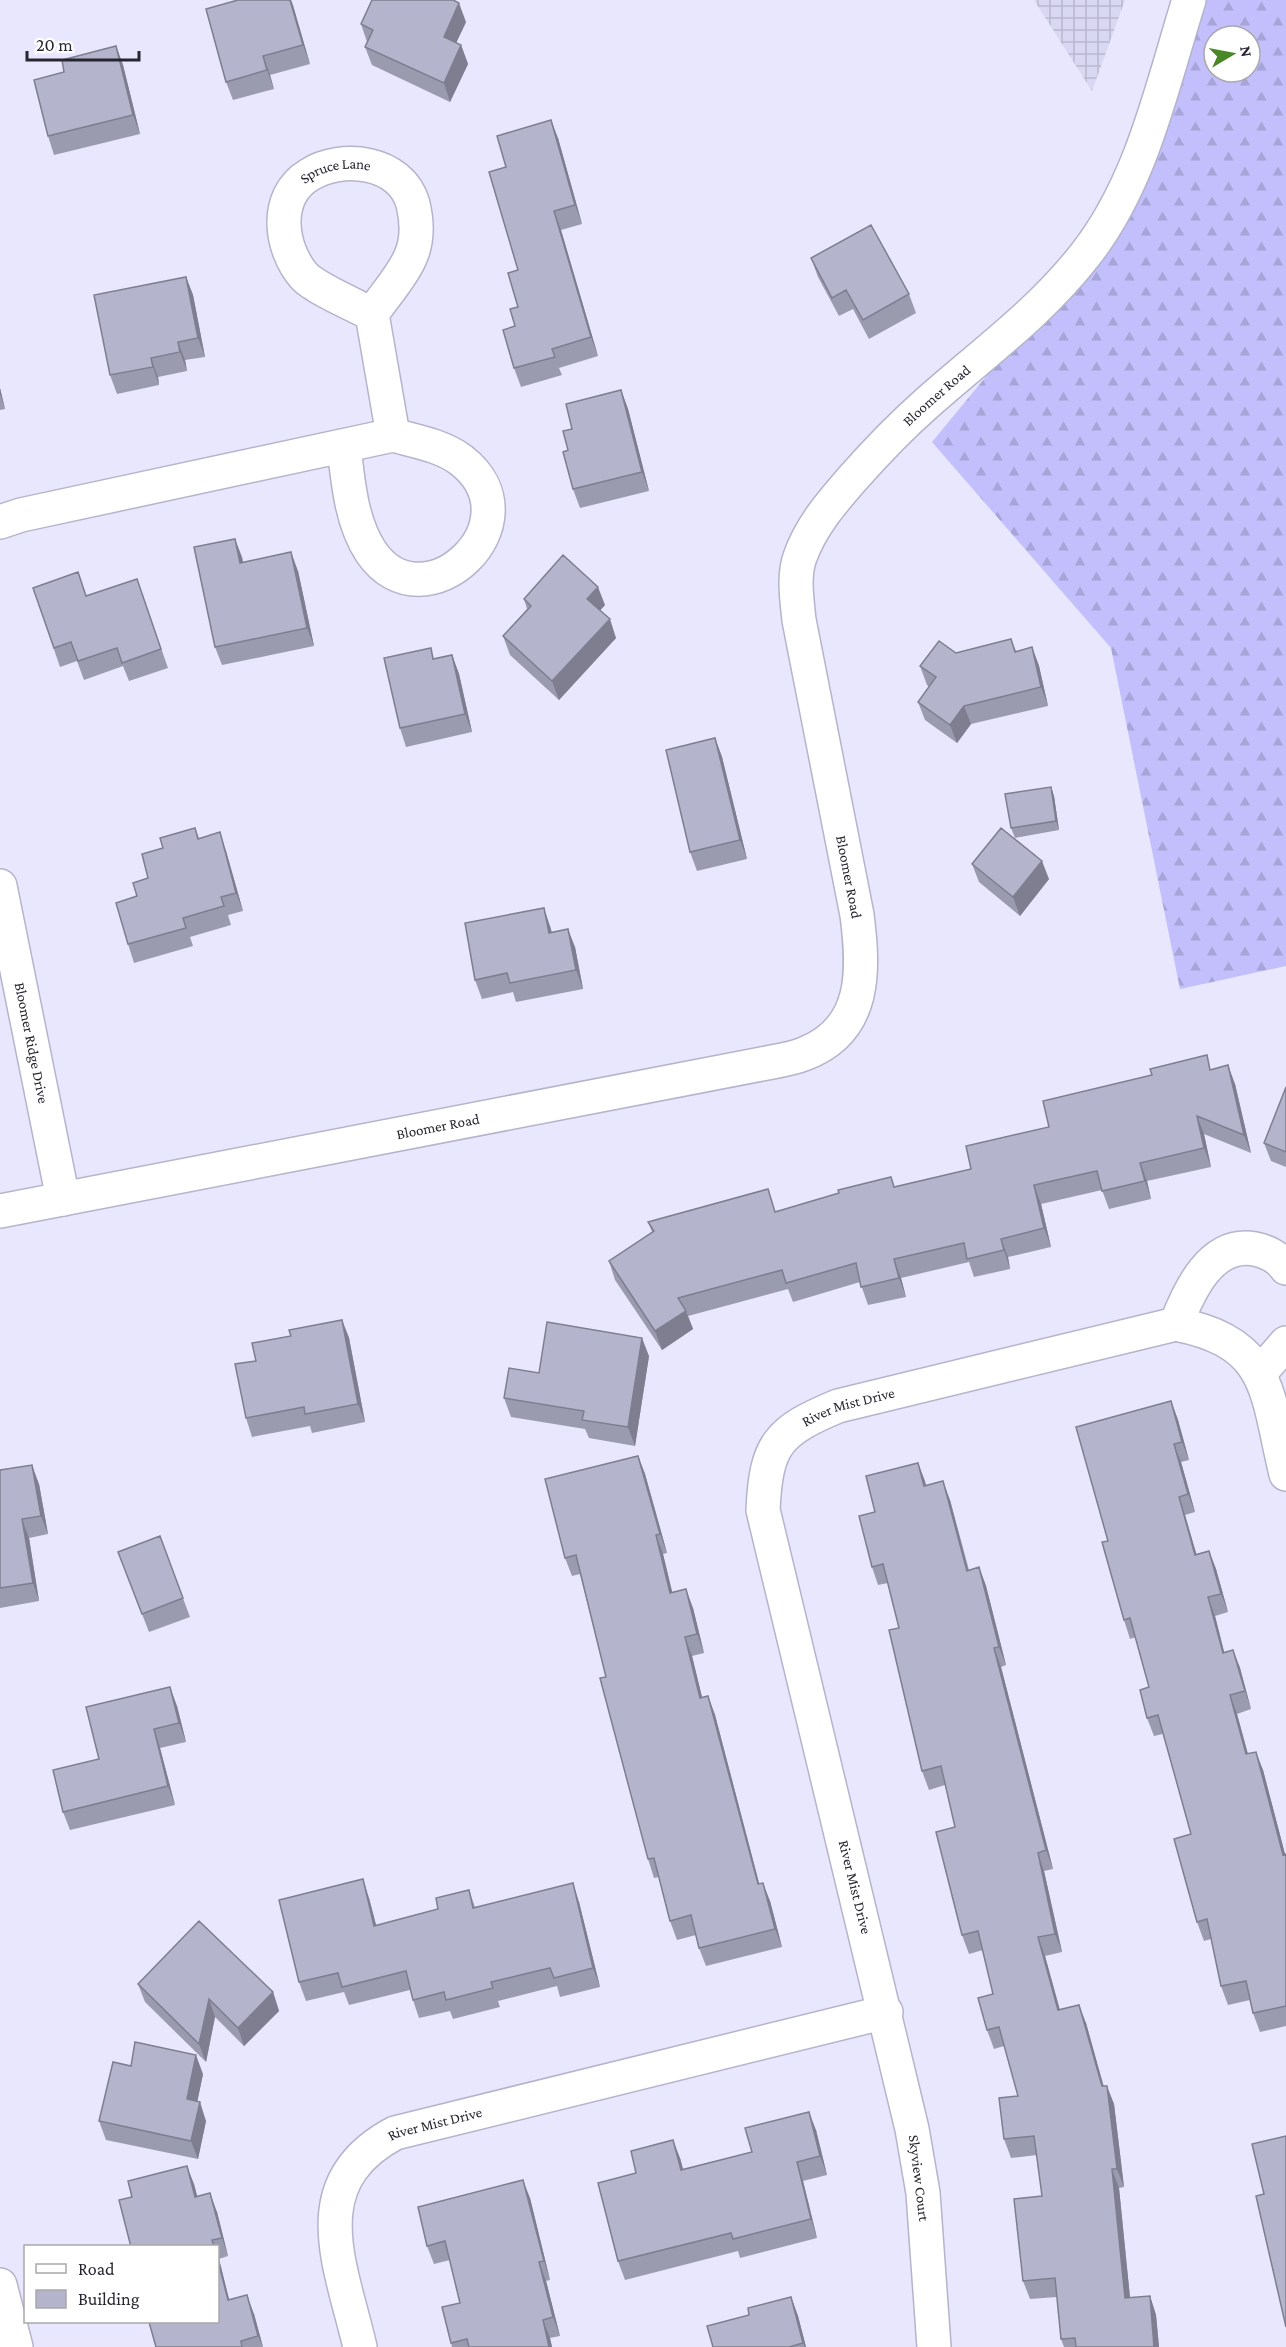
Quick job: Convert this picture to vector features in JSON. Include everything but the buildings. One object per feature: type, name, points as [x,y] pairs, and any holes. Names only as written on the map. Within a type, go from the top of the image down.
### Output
[{"type":"street","name":"Bloomer Road","points":[[0,1212],[772,1062],[805,1054],[828,1041],[844,1024],[861,984],[862,956],[857,915],[799,620],[796,593],[799,559],[811,531],[876,452],[925,405],[1046,303],[1087,254],[1128,182],[1149,129],[1189,0]]},
{"type":"street","name":"Spruce Lane","points":[[347,163],[369,165],[387,172],[400,181],[411,197],[416,217],[415,243],[410,258],[372,314],[306,278],[292,260],[284,237],[284,213],[294,191],[307,176],[325,167],[347,163]]},
{"type":"street","points":[[372,314],[393,435]]},
{"type":"street","points":[[0,522],[21,515],[393,435],[438,448],[460,459],[477,477],[483,488],[487,523],[479,545],[466,561],[450,572],[427,578],[408,578],[389,571],[372,553],[360,528],[349,488],[344,447]]},
{"type":"street","name":"Bloomer Ridge Drive","points":[[0,886],[63,1199]]},
{"type":"street","points":[[1176,1324],[1187,1295],[1205,1269],[1216,1258],[1233,1250],[1249,1248],[1264,1251],[1286,1268]]},
{"type":"street","name":"River Mist Drive","points":[[360,2347],[335,2241],[335,2214],[339,2190],[347,2174],[358,2158],[374,2144],[395,2133],[886,2012],[763,1510],[764,1478],[772,1453],[777,1443],[788,1432],[808,1419],[838,1406],[1176,1324],[1203,1329],[1226,1339],[1246,1353],[1260,1373],[1286,1474]]},
{"type":"street","points":[[1260,1373],[1286,1343]]},
{"type":"street","name":"Skyview Court","points":[[886,2012],[912,2129],[922,2193],[934,2347]]},
{"type":"street","points":[[0,2285],[16,2347]]},
{"type":"shaded area","points":[[1034,0],[1125,0],[1092,91]]},
{"type":"green space","points":[[1189,0],[1286,0],[1286,966],[1180,989],[1111,648],[932,442],[1087,254]]}]
